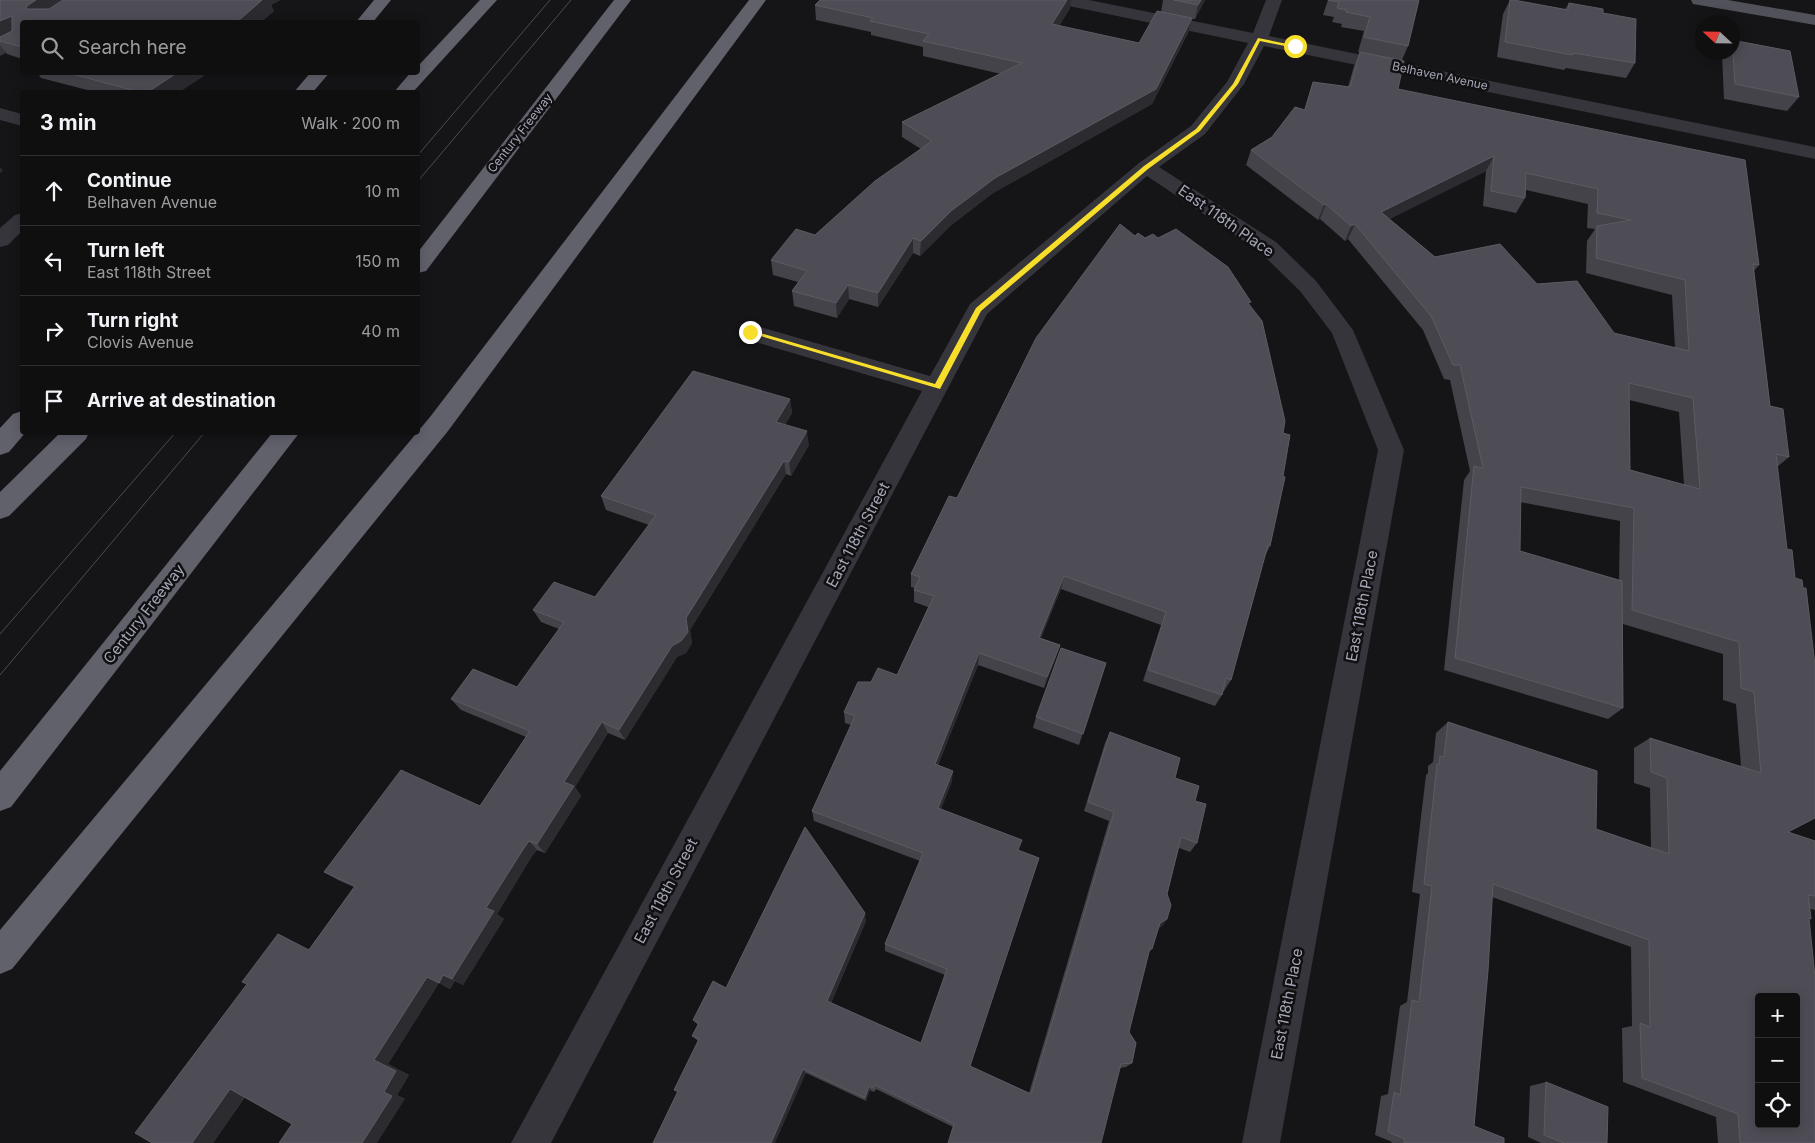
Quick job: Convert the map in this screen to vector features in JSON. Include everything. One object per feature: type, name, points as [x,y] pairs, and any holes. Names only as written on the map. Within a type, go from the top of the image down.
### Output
[{"type":"highway","points":[[366,20],[383,0]]},
{"type":"highway","points":[[420,74],[489,0]]},
{"type":"highway","name":"Century Freeway","points":[[420,263],[623,0]]},
{"type":"highway","points":[[0,958],[439,424],[758,0]]},
{"type":"highway","points":[[305,90],[317,75]]},
{"type":"highway","points":[[405,90],[419,75]]},
{"type":"highway","points":[[0,445],[20,422]]},
{"type":"highway","points":[[0,509],[74,435]]},
{"type":"highway","name":"Century Freeway","points":[[0,796],[286,435]]},
{"type":"main road","points":[[1699,0],[1815,20]]},
{"type":"street","name":"Belhaven Avenue","points":[[1064,0],[1815,153]]},
{"type":"street","name":"East 118th Street","points":[[530,1143],[978,309],[1146,168],[1198,130],[1235,84],[1258,39],[1274,0]]},
{"type":"street","points":[[0,51],[20,38]]},
{"type":"street","points":[[0,114],[20,119]]},
{"type":"street","name":"East 118th Place","points":[[1146,168],[1206,204],[1268,247],[1308,286],[1342,330],[1391,450],[1261,1143]]},
{"type":"street","points":[[0,240],[20,222]]},
{"type":"street","points":[[750,332],[937,387]]},
{"type":"building","points":[[0,0],[36,0],[27,6],[26,9],[49,9],[63,0],[262,0],[239,20],[20,20],[20,46],[0,41],[0,37],[12,31],[12,16],[0,21]]},
{"type":"building","points":[[820,0],[1067,0],[1052,24],[1139,43],[1157,11],[1192,18],[1156,89],[995,178],[951,211],[921,241],[913,238],[878,293],[848,285],[836,303],[792,291],[807,271],[771,260],[796,229],[815,235],[875,181],[932,141],[902,122],[1022,63],[923,41],[929,34],[870,21],[873,18],[815,5]]},
{"type":"building","points":[[1174,0],[1201,0],[1198,5]]},
{"type":"building","points":[[1328,0],[1419,0],[1408,46],[1364,37],[1370,17],[1346,12],[1347,10],[1337,8],[1339,2]]},
{"type":"building","points":[[1510,0],[1568,10],[1569,3],[1603,9],[1603,13],[1636,19],[1635,63],[1573,53],[1572,55],[1505,42]]},
{"type":"building","points":[[1740,42],[1790,51],[1799,97],[1735,84],[1733,60],[1740,60]]},
{"type":"building","points":[[1360,52],[1404,61],[1398,89],[1745,160],[1759,265],[1753,264],[1770,406],[1783,409],[1789,457],[1776,454],[1787,549],[1792,550],[1795,578],[1802,580],[1803,588],[1806,588],[1815,665],[1815,818],[1788,832],[1815,841],[1815,896],[1808,895],[1815,977],[1815,1143],[1740,1143],[1738,1114],[1642,1078],[1640,1023],[1650,1027],[1649,940],[1493,884],[1488,971],[1474,1126],[1504,1138],[1504,1143],[1404,1143],[1405,1139],[1388,1132],[1394,1092],[1400,1095],[1412,1000],[1419,1002],[1432,886],[1424,884],[1437,764],[1439,765],[1440,756],[1444,757],[1448,722],[1597,771],[1596,829],[1669,854],[1667,778],[1651,772],[1650,738],[1761,773],[1754,692],[1741,688],[1739,642],[1632,610],[1634,508],[1521,487],[1520,551],[1622,581],[1623,708],[1455,658],[1474,466],[1483,468],[1460,365],[1453,365],[1431,316],[1355,224],[1351,226],[1326,204],[1324,205],[1251,150],[1272,137],[1295,107],[1305,110],[1313,82],[1350,87]],"holes":[[[1494,156],[1491,191],[1525,198],[1526,173],[1598,189],[1597,213],[1631,220],[1597,226],[1596,258],[1685,280],[1689,351],[1614,333],[1577,281],[1537,284],[1500,244],[1435,257],[1381,212]],[[1629,383],[1693,398],[1700,489],[1630,470]]]},
{"type":"building","points":[[76,75],[174,75],[151,90],[132,90]]},
{"type":"building","points":[[1120,224],[1135,236],[1138,233],[1145,238],[1153,234],[1158,238],[1176,229],[1228,267],[1251,302],[1248,303],[1262,321],[1285,421],[1283,433],[1290,435],[1283,476],[1285,477],[1270,546],[1268,545],[1231,680],[1226,678],[1222,695],[1148,670],[1166,612],[1064,576],[1039,638],[1060,645],[1047,677],[979,653],[935,764],[953,771],[938,808],[1022,840],[1018,850],[1039,858],[970,1066],[1031,1094],[1114,812],[1088,802],[1110,732],[1180,758],[1175,778],[1199,786],[1195,801],[1206,804],[1197,843],[1181,837],[1167,894],[1171,905],[1167,919],[1160,923],[1152,949],[1150,948],[1129,1032],[1136,1043],[1132,1063],[1121,1064],[1101,1143],[948,1143],[954,1124],[875,1085],[873,1088],[869,1086],[865,1098],[803,1069],[771,1143],[653,1143],[678,1091],[674,1090],[699,1039],[692,1036],[699,1023],[693,1020],[713,981],[726,988],[805,827],[865,913],[827,1001],[921,1043],[947,969],[885,944],[923,853],[812,811],[855,716],[844,712],[858,682],[871,682],[878,668],[897,675],[934,596],[914,590],[920,577],[911,574],[949,496],[957,498],[1036,338]]},
{"type":"building","points":[[693,371],[790,399],[776,422],[807,431],[789,462],[784,461],[686,618],[688,632],[681,641],[672,646],[619,730],[602,722],[564,782],[574,786],[537,844],[529,841],[486,908],[494,911],[452,979],[443,975],[439,983],[427,977],[374,1060],[396,1071],[384,1092],[392,1096],[362,1143],[279,1143],[292,1124],[230,1089],[192,1143],[152,1143],[135,1133],[247,984],[242,982],[278,934],[309,950],[355,886],[324,872],[401,770],[480,806],[530,731],[451,699],[473,669],[517,687],[564,622],[533,610],[554,582],[595,597],[656,515],[601,496]]},
{"type":"building","points":[[1061,648],[1106,663],[1083,734],[1036,717]]},
{"type":"building","points":[[1546,1082],[1608,1107],[1607,1143],[1564,1143],[1544,1135]]},
{"type":"tram line","points":[[420,153],[550,0]]},
{"type":"tram line","points":[[420,179],[571,0]]},
{"type":"tram line","points":[[0,634],[173,435]]},
{"type":"tram line","points":[[0,675],[202,435]]},
{"type":"route","points":[[750,332],[937,387],[978,309],[1146,168],[1198,130],[1235,84],[1258,39],[1295,46]]}]
